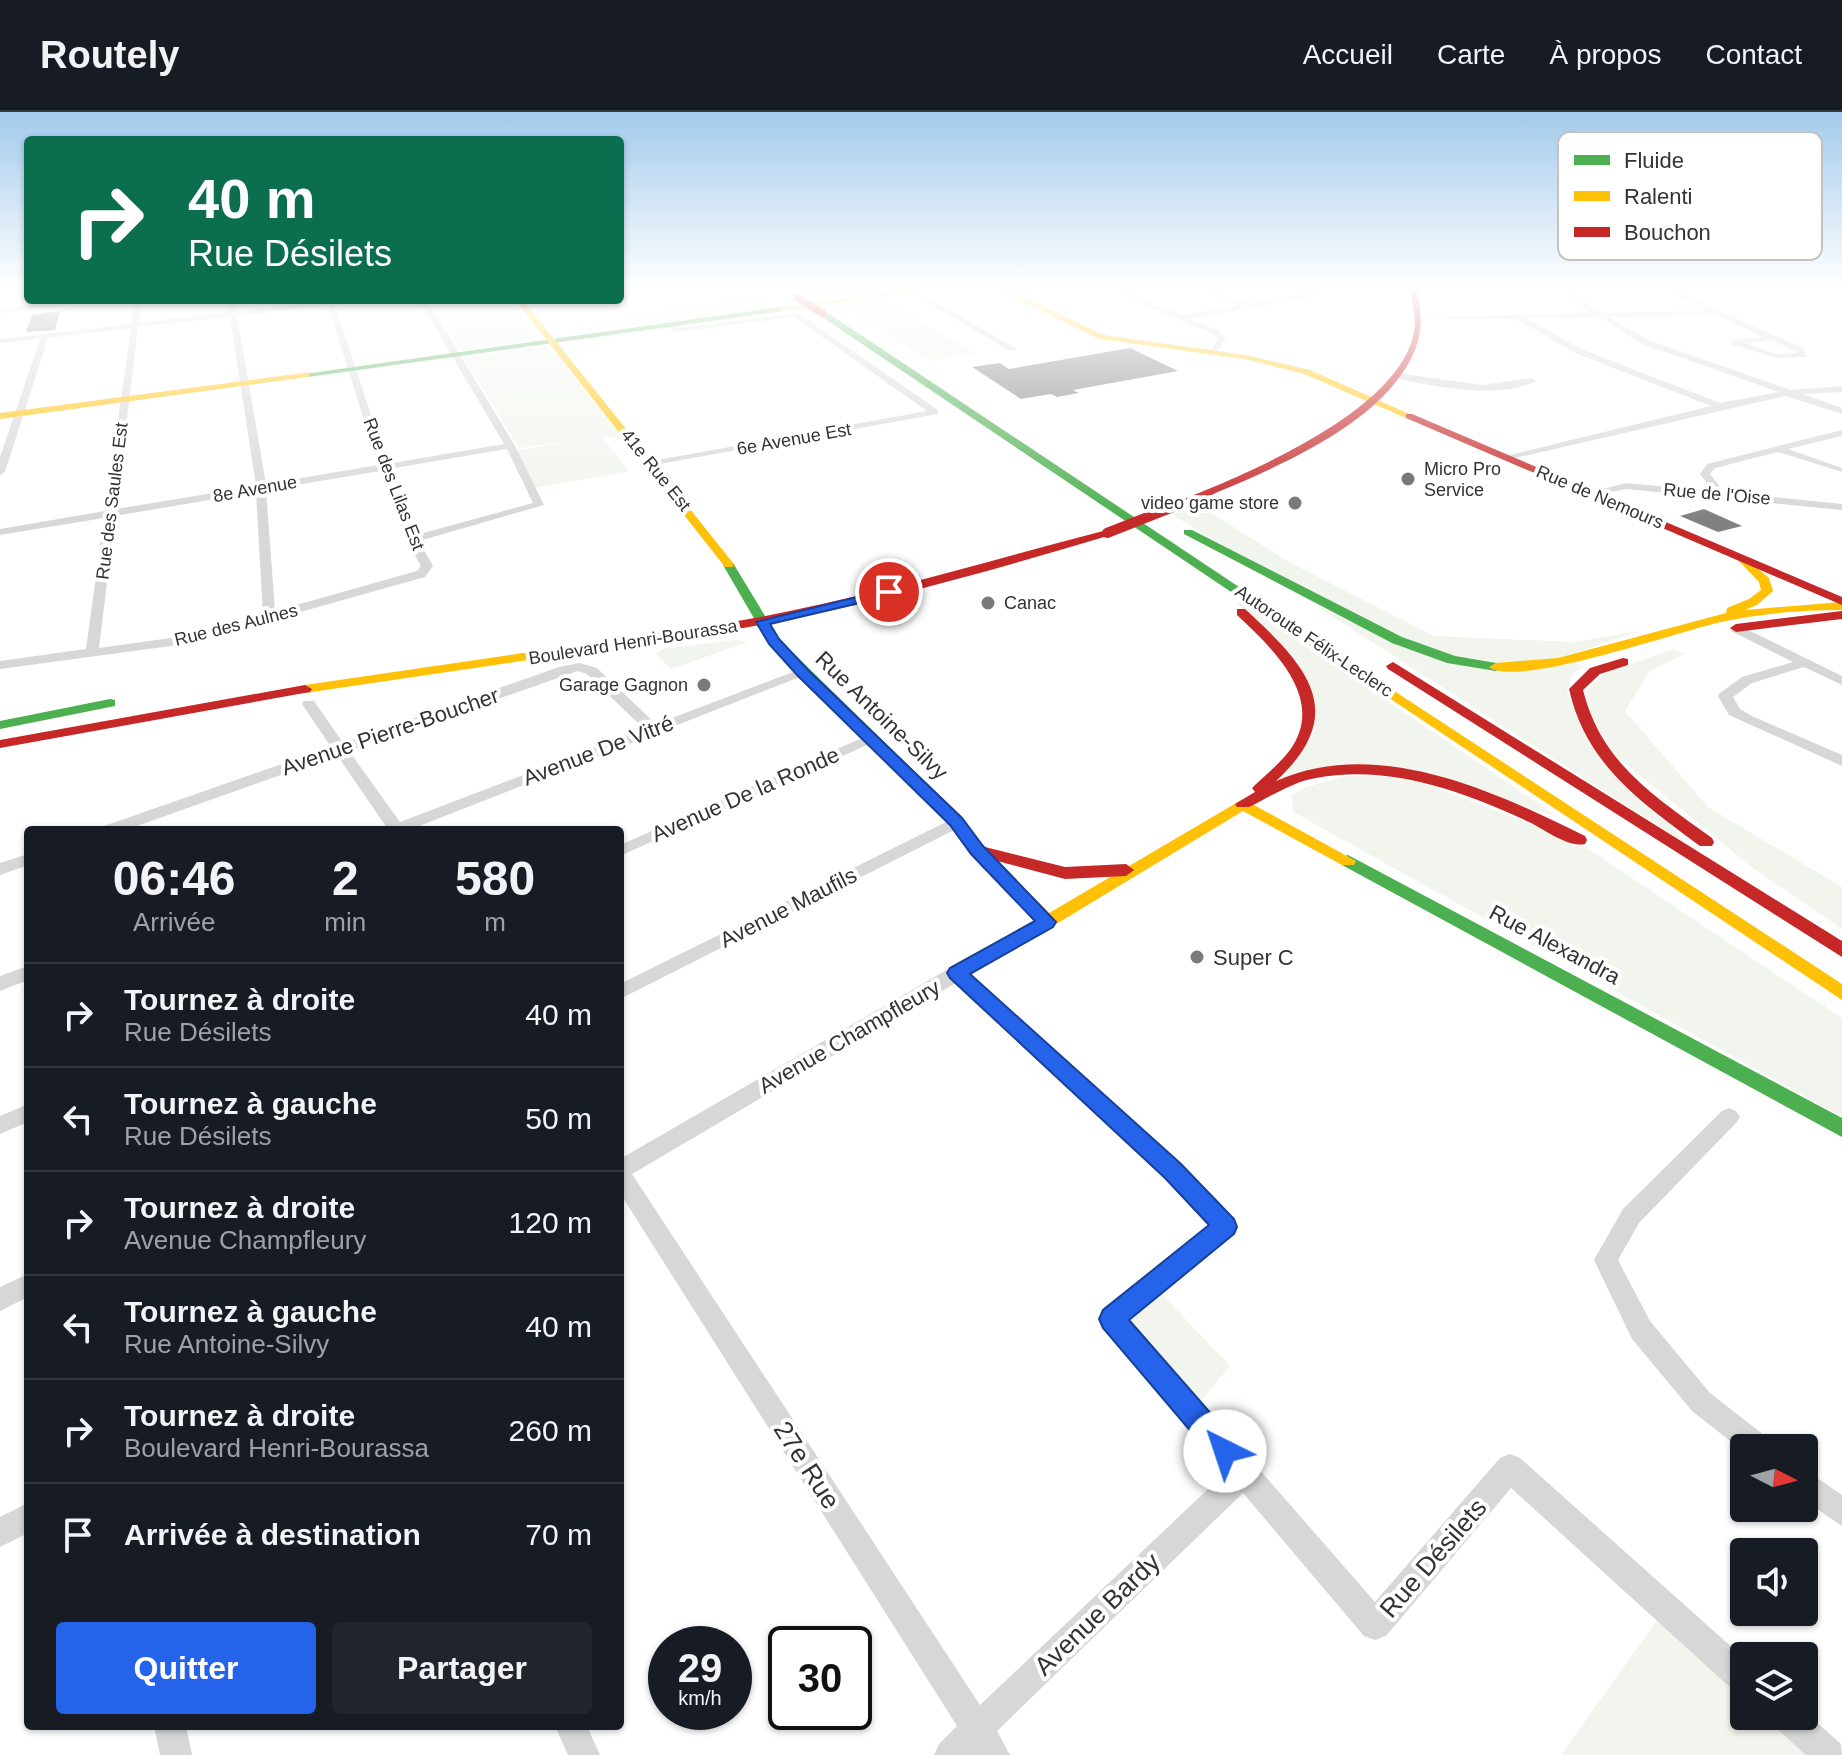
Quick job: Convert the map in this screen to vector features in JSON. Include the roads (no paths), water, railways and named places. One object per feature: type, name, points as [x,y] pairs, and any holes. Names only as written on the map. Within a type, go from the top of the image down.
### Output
[{"type":"main road","points":[[0,416],[370,366]]},
{"type":"main road","name":"41e Rue Est","points":[[572,366],[718,549],[759,615]]},
{"type":"main road","name":"Autoroute Félix-Leclerc","points":[[909,366],[1167,543],[1842,993]]},
{"type":"main road","name":"Autoroute Félix-Leclerc","points":[[922,366],[1188,532],[1331,628]]},
{"type":"main road","name":"Rue de Nemours","points":[[1281,366],[1365,397],[1592,493],[1842,604]]},
{"type":"main road","name":"Boulevard Henri-Bourassa","points":[[0,744],[245,698],[759,615],[979,570],[1172,502],[1224,487],[1305,446],[1348,418],[1387,366]]},
{"type":"main road","name":"Boulevard Henri-Bourassa","points":[[1172,502],[1365,397],[1397,376],[1402,366]]},
{"type":"main road","points":[[1348,418],[1377,412],[1415,418]]},
{"type":"main road","points":[[1188,532],[1394,640],[1440,658],[1500,669],[1543,666],[1713,618],[1753,602],[1767,591],[1765,581],[1743,559]]},
{"type":"main road","points":[[1167,543],[1274,642],[1291,662],[1308,703],[1309,724],[1303,740],[1287,763],[1243,804]]},
{"type":"main road","points":[[1713,618],[1842,604]]},
{"type":"main road","name":"Boulevard Henri-Bourassa","points":[[259,678],[759,615]]},
{"type":"main road","name":"Rue Antoine-Silvy","points":[[759,615],[774,641],[803,673],[956,822],[977,850],[1047,922]]},
{"type":"main road","points":[[1842,615],[1736,628],[1595,671],[1576,689],[1579,710],[1603,753],[1642,791],[1715,849],[1842,934]]},
{"type":"main road","name":"Autoroute Félix-Leclerc","points":[[1372,653],[1842,950]]},
{"type":"main road","points":[[0,725],[133,699]]},
{"type":"main road","points":[[1243,804],[1312,774],[1350,770],[1393,772],[1435,779],[1482,793],[1528,814],[1723,913]]},
{"type":"main road","name":"Avenue Champfleury","points":[[1047,922],[1243,804]]},
{"type":"main road","name":"Rue Alexandra","points":[[1243,804],[1842,1128]]},
{"type":"main road","points":[[977,850],[1065,873],[1132,870]]},
{"type":"street","points":[[0,472],[36,366]]},
{"type":"street","name":"Rue des Saules Est","points":[[92,654],[130,366]]},
{"type":"street","points":[[243,366],[261,488],[269,618]]},
{"type":"street","points":[[412,539],[539,505],[510,446],[463,366]]},
{"type":"street","name":"6e Avenue Est","points":[[652,464],[935,412],[885,366]]},
{"type":"street","points":[[1616,366],[1720,406]]},
{"type":"street","points":[[1710,366],[1842,411]]},
{"type":"street","name":"Rue des Lilas Est","points":[[353,368],[385,467],[412,539],[427,566],[421,574]]},
{"type":"street","points":[[1397,376],[1473,386],[1520,385],[1532,381]]},
{"type":"street","points":[[1509,458],[1720,406],[1786,393],[1842,389]]},
{"type":"street","points":[[1720,494],[1705,474],[1706,469],[1718,463],[1842,433]]},
{"type":"street","name":"8e Avenue","points":[[0,532],[510,446]]},
{"type":"street","points":[[1775,448],[1838,470]]},
{"type":"street","name":"Rue de l'Oise","points":[[1592,493],[1626,486],[1842,507]]},
{"type":"street","name":"Rue des Aulnes","points":[[0,665],[186,640],[421,574]]},
{"type":"street","points":[[1736,628],[1842,681]]},
{"type":"street","points":[[1803,663],[1747,680],[1725,696],[1728,704],[1747,719],[1842,761]]},
{"type":"street","name":"Avenue Pierre-Boucher","points":[[121,826],[579,667],[592,671],[653,729]]},
{"type":"street","name":"Avenue De Vitré","points":[[406,826],[803,673]]},
{"type":"street","points":[[309,704],[393,826]]},
{"type":"street","name":"Avenue De la Ronde","points":[[624,849],[871,738]]},
{"type":"street","name":"Avenue Maufils","points":[[624,990],[956,822]]},
{"type":"street","points":[[0,869],[24,860]]},
{"type":"street","name":"Avenue Champfleury","points":[[624,1170],[1047,922]]},
{"type":"street","name":"Rue Désilets","points":[[957,973],[1162,1160],[1226,1227],[1112,1319],[1375,1625],[1510,1468],[1730,1666]]},
{"type":"street","points":[[0,984],[24,975]]},
{"type":"street","points":[[0,1125],[24,1115]]},
{"type":"street","points":[[1729,1117],[1631,1216],[1606,1260],[1641,1330],[1701,1402],[1742,1434]]},
{"type":"street","name":"27e Rue","points":[[624,1178],[994,1755]]},
{"type":"street","points":[[0,1299],[24,1287]]},
{"type":"street","name":"Avenue Bardy","points":[[950,1755],[1244,1473]]},
{"type":"street","points":[[1818,1494],[1842,1512]]},
{"type":"street","points":[[0,1533],[24,1519]]},
{"type":"street","points":[[171,1730],[176,1755]]},
{"type":"street","points":[[573,1730],[584,1755]]},
{"type":"street","points":[[1802,1730],[1830,1755]]},
{"type":"place","name":"Micro Pro Service","points":[[1408,479]]},
{"type":"place","name":"video game store","points":[[1295,503]]},
{"type":"place","name":"Canac","points":[[988,603]]},
{"type":"place","name":"Garage Gagnon","points":[[704,685]]},
{"type":"place","name":"Super C","points":[[1197,957]]}]
